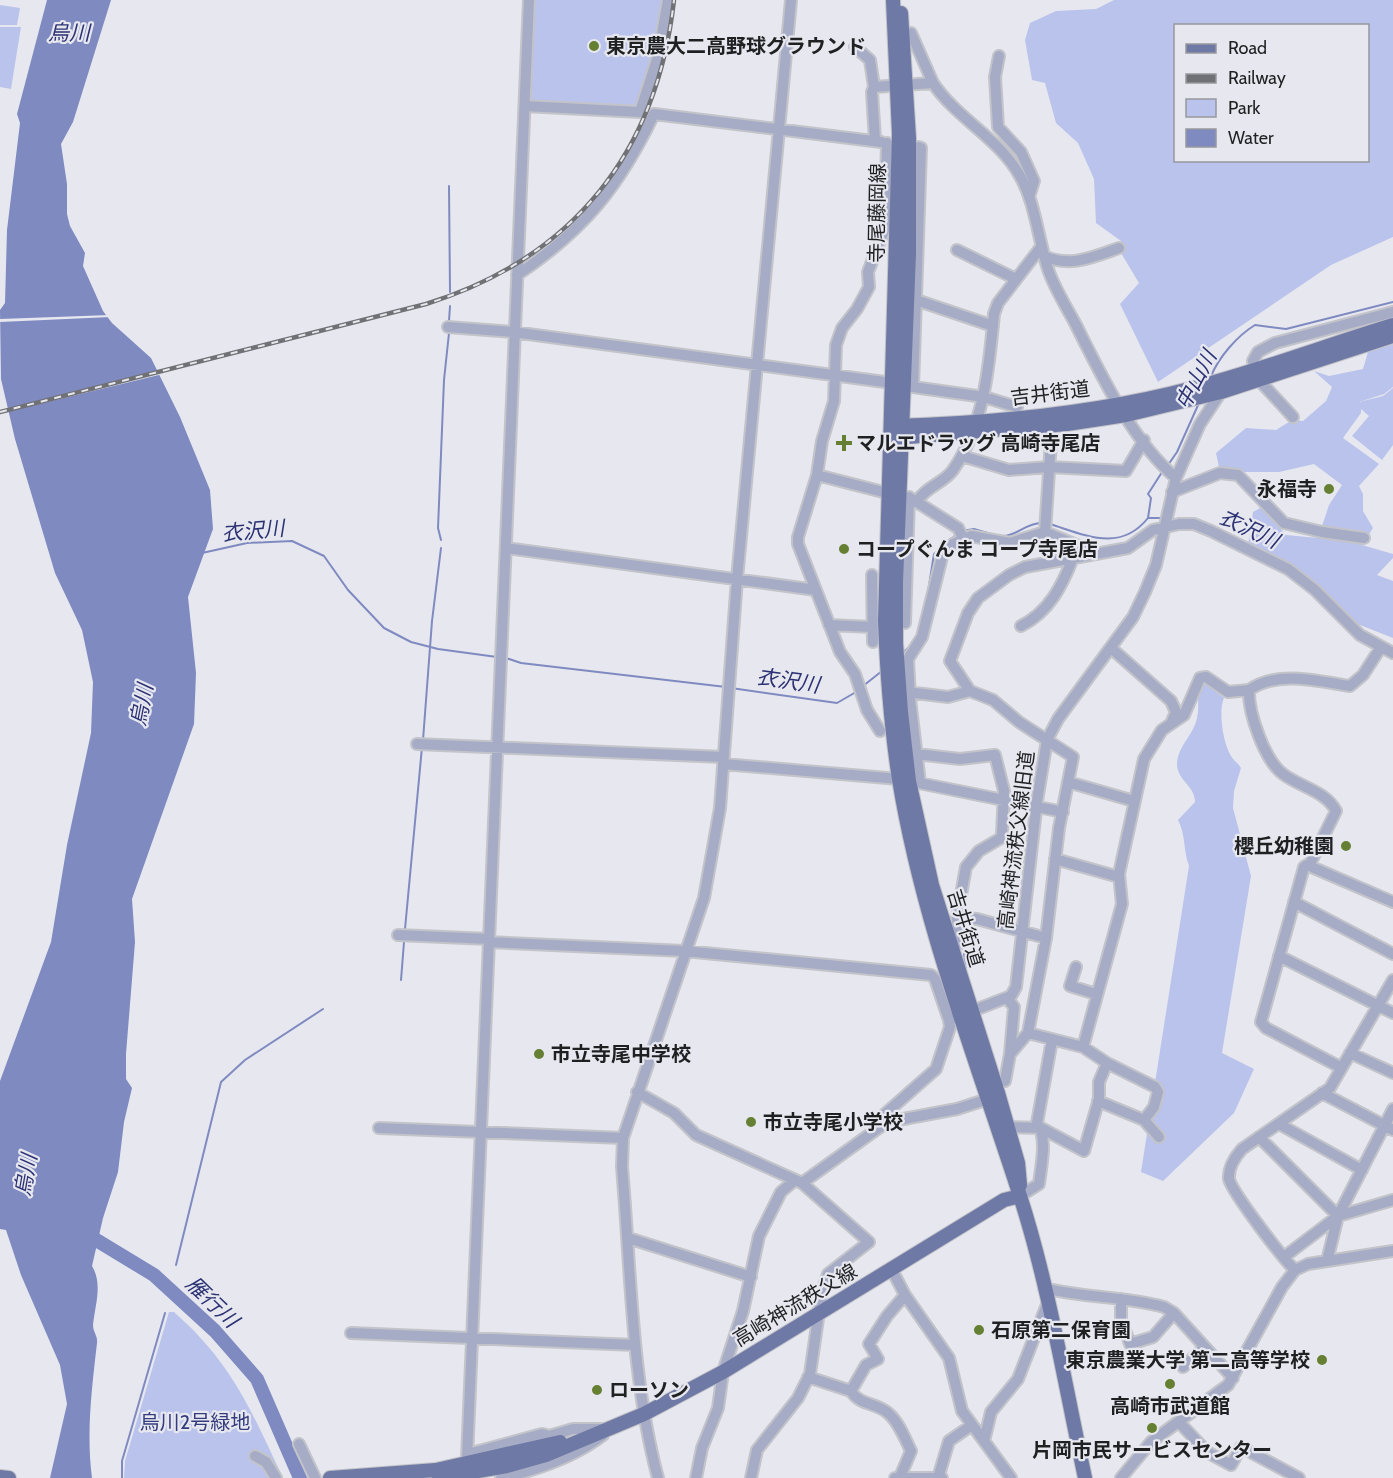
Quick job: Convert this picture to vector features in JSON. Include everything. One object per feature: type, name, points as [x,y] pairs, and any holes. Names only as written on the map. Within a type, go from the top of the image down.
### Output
[{"type":"main road","name":"寺尾藤岡線","points":[[892,0],[902,85]]},
{"type":"main road","name":"寺尾藤岡線","points":[[897,432],[903,385],[909,242],[899,0]]},
{"type":"main road","name":"吉井街道","points":[[974,426],[1052,426],[1211,389],[1393,325]]},
{"type":"main road","name":"吉井街道","points":[[1257,374],[1393,336]]},
{"type":"main road","name":"吉井街道","points":[[897,432],[974,426],[1069,412],[1122,410],[1193,400],[1211,389]]},
{"type":"main road","points":[[897,432],[904,496]]},
{"type":"main road","name":"吉井街道","points":[[904,496],[896,643],[897,666],[923,890],[961,1016],[1020,1196],[1048,1302],[1085,1478]]},
{"type":"main road","name":"吉井街道","points":[[904,496],[886,657],[887,677],[932,885],[951,948],[961,1016],[1008,1127],[1018,1163],[1020,1196]]},
{"type":"main road","name":"高崎神流秩父線","points":[[440,1478],[507,1467],[546,1455],[644,1414],[723,1372],[1004,1200],[1020,1196]]},
{"type":"main road","name":"高崎神流秩父線","points":[[330,1478],[436,1470],[586,1437]]},
{"type":"main road","points":[[0,1477],[9,1478]]},
{"type":"street","points":[[530,0],[513,332],[506,548],[479,1131],[467,1456],[542,1434],[549,1436],[573,1429],[610,1429]]},
{"type":"street","points":[[525,106],[640,111],[658,56],[668,0]]},
{"type":"street","points":[[658,1478],[646,1432],[635,1345],[622,1167],[623,1138],[684,951],[704,898],[712,858],[723,760],[737,579],[759,365],[791,0]]},
{"type":"street","points":[[911,33],[933,83],[955,109],[1006,154],[1022,179],[1056,288],[1122,410],[1169,471]]},
{"type":"street","points":[[855,47],[870,60],[874,87],[872,92],[875,141]]},
{"type":"street","points":[[999,56],[995,77],[998,126],[1026,161],[1034,181],[1029,198]]},
{"type":"street","points":[[874,87],[933,83]]},
{"type":"street","points":[[517,275],[553,251],[585,221],[625,170],[654,114],[888,143],[885,228],[868,272],[869,287],[857,309],[842,328],[833,376],[834,401],[822,441],[817,476],[798,544],[829,625],[862,698],[880,731]]},
{"type":"street","points":[[903,385],[916,300],[921,148],[918,147]]},
{"type":"street","points":[[1043,252],[1067,262],[1082,261],[1119,248]]},
{"type":"street","points":[[957,250],[1016,279]]},
{"type":"street","points":[[904,496],[924,490],[950,474],[962,456],[984,397],[998,303],[1016,279],[1043,252]]},
{"type":"street","points":[[916,300],[993,326]]},
{"type":"street","points":[[1293,417],[1257,374],[1253,361],[1258,352],[1275,344],[1393,312]]},
{"type":"street","points":[[448,327],[513,332],[903,385],[984,397],[1017,407]]},
{"type":"street","name":"高崎神流秩父線旧道","points":[[1007,998],[1016,987],[1036,808],[1047,740],[1058,719],[1111,648],[1145,592],[1156,566],[1172,492],[1169,471],[1200,424],[1211,389]]},
{"type":"street","points":[[1045,532],[1052,426]]},
{"type":"street","points":[[962,456],[1009,470],[1049,467],[1126,471],[1144,440]]},
{"type":"street","points":[[1172,492],[1220,473],[1238,475],[1284,522],[1322,532],[1364,538]]},
{"type":"street","points":[[817,476],[904,496],[958,528],[963,538]]},
{"type":"street","points":[[904,496],[905,623]]},
{"type":"street","points":[[1010,1054],[1028,1033],[1046,938],[1055,859],[1073,757],[993,700],[970,691],[950,661],[968,613],[978,598],[993,585],[1025,567],[1128,548],[1163,526],[1194,524],[1288,569],[1315,590],[1360,635],[1393,653]]},
{"type":"street","points":[[909,781],[916,753],[908,692],[908,659],[922,637],[933,600],[938,566],[943,554],[963,538],[978,535],[1010,543],[1045,532],[1096,553]]},
{"type":"street","points":[[506,548],[816,590]]},
{"type":"street","points":[[1021,626],[1037,618],[1062,585],[1073,558]]},
{"type":"street","points":[[872,575],[873,642]]},
{"type":"street","points":[[829,625],[872,627]]},
{"type":"street","points":[[1083,1047],[1122,904],[1119,877],[1144,759],[1158,735],[1184,715],[1200,678],[1206,676],[1228,692],[1248,690],[1260,682],[1284,679],[1314,680],[1350,686],[1363,675],[1381,647]]},
{"type":"street","points":[[1111,648],[1171,700],[1176,711],[1171,724]]},
{"type":"street","points":[[1248,690],[1248,701],[1257,732],[1272,764],[1284,775],[1331,801],[1335,811],[1309,866]]},
{"type":"street","points":[[908,692],[948,697],[970,691]]},
{"type":"street","points":[[417,744],[723,760],[909,781],[1064,812]]},
{"type":"street","points":[[916,753],[960,759],[995,755],[1003,801],[1002,834],[969,861],[957,917],[959,943],[951,948]]},
{"type":"street","points":[[1068,782],[1134,801]]},
{"type":"street","points":[[1055,859],[1119,877]]},
{"type":"street","points":[[1340,1066],[1262,1025],[1304,867],[1309,866],[1393,902]]},
{"type":"street","points":[[1294,902],[1393,954]]},
{"type":"street","points":[[957,917],[977,919],[1046,938]]},
{"type":"street","points":[[398,935],[684,951],[931,975],[961,1016]]},
{"type":"street","points":[[1279,956],[1393,1013]]},
{"type":"street","points":[[1076,967],[1070,986],[1096,994]]},
{"type":"street","points":[[1294,1270],[1236,1193],[1229,1178],[1237,1155],[1330,1088],[1340,1066],[1393,980]]},
{"type":"street","points":[[877,1121],[936,1070],[950,1027],[961,1016],[1007,998],[1014,1007],[1005,1081]]},
{"type":"street","points":[[1028,1033],[1083,1047],[1107,1063],[1155,1087],[1158,1092],[1154,1107],[1144,1120]]},
{"type":"street","points":[[1052,1040],[1037,1123],[1041,1128],[1084,1151],[1098,1101],[1099,1083],[1107,1063]]},
{"type":"street","points":[[1350,1053],[1393,1073]]},
{"type":"street","points":[[637,1092],[674,1113],[696,1135],[799,1182],[869,1242],[828,1274],[818,1313],[808,1377],[798,1398],[757,1450],[751,1478]]},
{"type":"street","points":[[1322,1093],[1389,1128]]},
{"type":"street","points":[[696,1478],[702,1448],[717,1408],[723,1372],[751,1277],[759,1236],[781,1192],[880,1127],[988,1099]]},
{"type":"street","points":[[1098,1101],[1144,1120],[1159,1137]]},
{"type":"street","points":[[1328,1261],[1338,1216],[1362,1170],[1389,1128],[1393,1109]]},
{"type":"street","points":[[1279,1124],[1362,1170]]},
{"type":"street","points":[[1008,1127],[1041,1128]]},
{"type":"street","points":[[379,1128],[623,1138]]},
{"type":"street","points":[[1020,1196],[1038,1184],[1043,1142],[1041,1128]]},
{"type":"street","points":[[1259,1137],[1338,1216]]},
{"type":"street","points":[[1284,1257],[1338,1216],[1393,1200]]},
{"type":"street","points":[[628,1238],[751,1277]]},
{"type":"street","points":[[1121,1478],[1151,1443],[1214,1397],[1233,1378],[1282,1287],[1294,1270],[1308,1264],[1393,1251]]},
{"type":"street","points":[[892,1270],[905,1294],[949,1358],[962,1411],[1011,1478]]},
{"type":"street","points":[[1044,1288],[1067,1294],[1164,1306],[1174,1313],[1233,1378]]},
{"type":"street","points":[[851,1391],[866,1365],[878,1359],[869,1344],[905,1294]]},
{"type":"street","points":[[1121,1299],[1121,1319],[1130,1344],[1153,1337],[1174,1313]]},
{"type":"street","points":[[984,1441],[991,1412],[1018,1379],[1048,1302]]},
{"type":"street","points":[[351,1333],[635,1345]]},
{"type":"street","points":[[1183,1367],[1205,1347]]},
{"type":"street","points":[[808,1377],[851,1391],[856,1400],[888,1412],[911,1451],[898,1477],[942,1478]]},
{"type":"street","points":[[1179,1422],[1207,1452],[1231,1464],[1241,1447],[1299,1478]]},
{"type":"street","points":[[938,1478],[950,1441],[972,1425]]},
{"type":"street","points":[[501,1478],[540,1469],[558,1458],[585,1449],[610,1429]]},
{"type":"street","points":[[299,1444],[315,1478]]},
{"type":"street","points":[[255,1456],[266,1462],[276,1478]]},
{"type":"green space","name":"東京農大二高野球グラウンド","points":[[533,0],[664,0],[662,27],[637,108],[529,104]]},
{"type":"green space","points":[[1114,0],[1393,0],[1393,237],[1331,265],[1158,382],[1120,304],[1139,283],[1121,253],[1121,241],[1096,223],[1094,179],[1078,143],[1056,123],[1045,83],[1032,80],[1025,40],[1030,23],[1056,11],[1096,9]]},
{"type":"green space","points":[[0,5],[20,8],[17,25],[0,25]]},
{"type":"green space","points":[[0,27],[21,27],[11,89],[0,87]]},
{"type":"green space","points":[[1393,344],[1393,387],[1384,394],[1359,402],[1383,396],[1393,388],[1393,445],[1382,460],[1352,436],[1369,416],[1361,409],[1361,413],[1343,438],[1379,464],[1359,486],[1363,494],[1363,511],[1373,528],[1362,545],[1393,554],[1393,558],[1377,575],[1393,581],[1393,638],[1355,623],[1305,574],[1248,545],[1253,512],[1262,507],[1286,535],[1318,538],[1329,505],[1342,485],[1314,464],[1279,472],[1220,472],[1216,453],[1246,428],[1276,430],[1292,420],[1303,421],[1326,401],[1332,387],[1314,371],[1329,376],[1363,369],[1368,352]]},
{"type":"green space","points":[[1201,680],[1224,698],[1221,719],[1224,735],[1231,756],[1241,768],[1234,791],[1233,808],[1251,876],[1222,1053],[1254,1069],[1234,1113],[1163,1181],[1141,1172],[1189,866],[1178,820],[1195,802],[1177,765],[1182,748],[1196,722],[1198,689]]},
{"type":"green space","name":"烏川2号緑地","points":[[169,1312],[174,1312],[194,1331],[226,1369],[250,1409],[283,1478],[124,1478],[125,1461]]},
{"type":"water","name":"烏川","points":[[47,0],[111,0],[73,122],[61,144],[67,184],[67,214],[70,226],[85,253],[83,266],[103,311],[112,323],[151,358],[180,417],[210,490],[213,529],[188,597],[196,673],[194,724],[132,899],[135,942],[126,1079],[132,1088],[124,1122],[118,1172],[103,1218],[92,1266],[98,1287],[93,1325],[97,1343],[90,1427],[92,1478],[50,1478],[67,1404],[60,1365],[21,1275],[6,1230],[0,1229],[0,1081],[51,942],[67,845],[91,733],[93,682],[82,630],[55,573],[15,439],[1,379],[0,310],[5,303],[7,230],[20,123],[17,114]]},
{"type":"pier","points":[[110,315],[111,317],[0,322],[0,319]]},
{"type":"pier","points":[[161,371],[163,374],[6,412],[5,409]]},
{"type":"waterway","points":[[449,186],[450,292]]},
{"type":"waterway","name":"中山川","points":[[1211,376],[1229,348],[1255,325],[1286,329],[1393,302]]},
{"type":"waterway","points":[[449,321],[450,306]]},
{"type":"waterway","points":[[441,540],[438,528],[444,380],[449,333]]},
{"type":"waterway","name":"中山川","points":[[1168,465],[1177,452],[1199,403]]},
{"type":"waterway","name":"中山川","points":[[1148,518],[1151,498],[1148,494],[1164,469]]},
{"type":"waterway","name":"衣沢川","points":[[1148,518],[1163,518]]},
{"type":"waterway","name":"衣沢川","points":[[1050,524],[1089,536],[1114,538],[1137,529],[1148,518]]},
{"type":"waterway","name":"衣沢川","points":[[1003,536],[1041,523]]},
{"type":"waterway","name":"衣沢川","points":[[962,531],[974,529],[991,534]]},
{"type":"waterway","name":"衣沢川","points":[[928,592],[934,554],[957,534]]},
{"type":"waterway","name":"衣沢川","points":[[202,553],[247,543],[292,541],[324,556],[348,590],[384,628],[411,642],[438,649],[497,657]]},
{"type":"waterway","name":"衣沢川","points":[[423,740],[432,621],[441,548]]},
{"type":"waterway","name":"衣沢川","points":[[1361,629],[1390,646]]},
{"type":"waterway","name":"衣沢川","points":[[902,654],[913,643]]},
{"type":"waterway","name":"衣沢川","points":[[506,658],[521,663],[726,687]]},
{"type":"waterway","name":"衣沢川","points":[[863,686],[882,671]]},
{"type":"waterway","name":"衣沢川","points":[[731,688],[837,703],[856,692]]},
{"type":"waterway","points":[[405,929],[422,747]]},
{"type":"waterway","points":[[401,980],[404,942]]},
{"type":"waterway","points":[[963,945],[966,971]]},
{"type":"waterway","points":[[176,1265],[221,1082],[245,1060],[323,1009]]},
{"type":"waterway","name":"雁行川","points":[[83,1232],[154,1275],[215,1331],[257,1379],[300,1478]]},
{"type":"waterway","points":[[753,1288],[757,1271]]},
{"type":"waterway","points":[[122,1478],[122,1461],[165,1313]]},
{"type":"railway","points":[[0,412],[426,304],[478,284],[524,259],[565,228],[599,192],[627,151],[649,106],[664,55],[674,0]]},
{"type":"place","name":"東京農大二高野球グラウンド","points":[[594,46]]},
{"type":"place","name":"マルエドラッグ 高崎寺尾店","points":[[844,443]]},
{"type":"place","name":"永福寺","points":[[1329,489]]},
{"type":"place","name":"コープぐんま コープ寺尾店","points":[[844,549]]},
{"type":"place","name":"櫻丘幼稚園","points":[[1346,846]]},
{"type":"place","name":"市立寺尾中学校","points":[[539,1054]]},
{"type":"place","name":"市立寺尾小学校","points":[[751,1122]]},
{"type":"place","name":"石原第二保育園","points":[[979,1330]]},
{"type":"place","name":"東京農業大学 第二高等学校","points":[[1322,1360]]},
{"type":"place","name":"高崎市武道館","points":[[1170,1384]]},
{"type":"place","name":"ローソン","points":[[597,1390]]},
{"type":"place","name":"片岡市民サービスセンター","points":[[1152,1428]]}]
